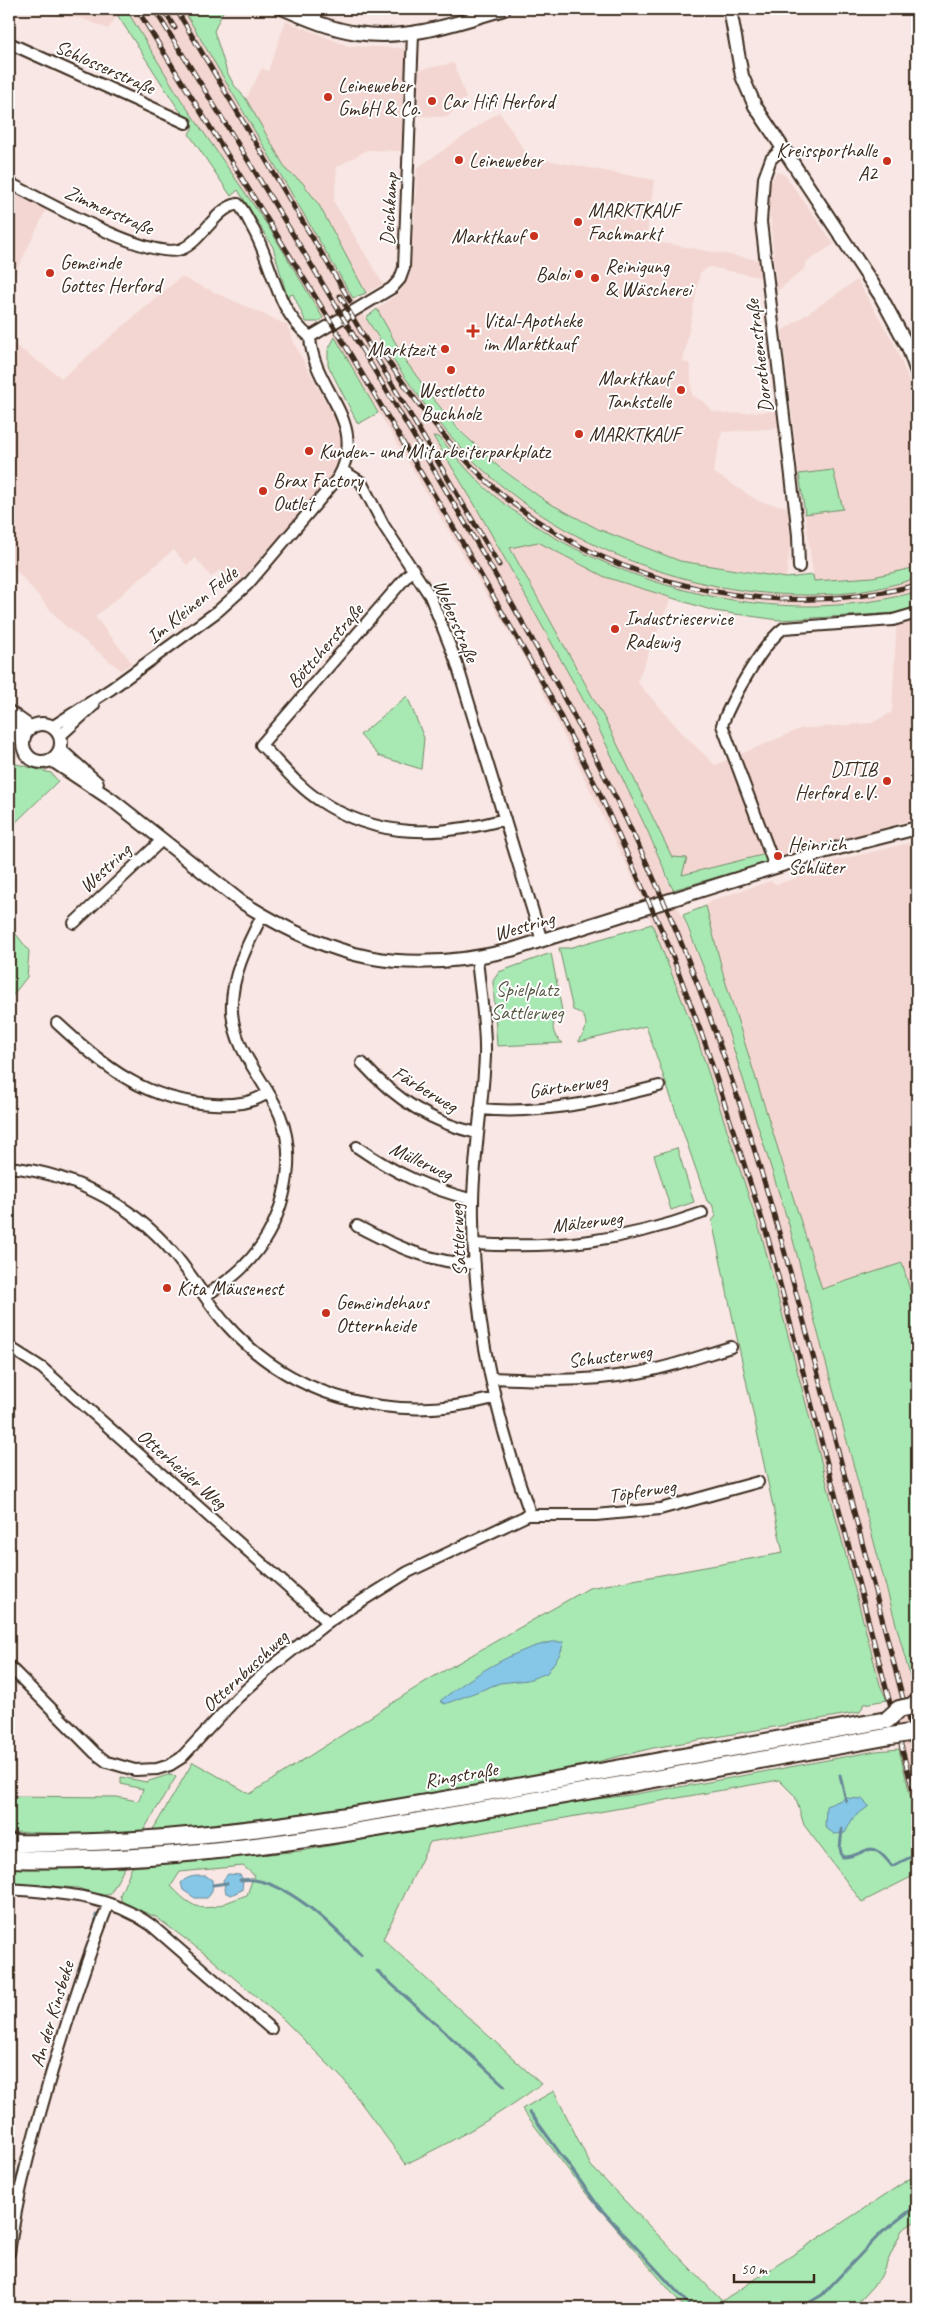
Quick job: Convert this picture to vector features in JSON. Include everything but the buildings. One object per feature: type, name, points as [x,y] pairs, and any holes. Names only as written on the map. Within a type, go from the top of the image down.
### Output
[{"type":"highway","points":[[887,1720],[899,1709],[917,1705]]},
{"type":"highway","name":"Ringstraße","points":[[9,1843],[143,1841],[210,1836],[339,1818],[917,1714]]},
{"type":"highway","name":"Ringstraße","points":[[9,1859],[134,1858],[221,1851],[332,1836],[916,1733]]},
{"type":"street","points":[[284,9],[315,22],[364,34],[413,34],[504,9]]},
{"type":"street","points":[[315,22],[317,9]]},
{"type":"street","points":[[730,9],[742,76],[756,106],[880,295],[908,347],[917,372]]},
{"type":"street","name":"Deichkamp","points":[[310,337],[392,288],[400,279],[404,268],[413,34]]},
{"type":"street","name":"Schlosserstraße","points":[[9,43],[186,123]]},
{"type":"street","name":"Dorotheenstraße","points":[[783,148],[770,159],[764,178],[761,222],[798,535],[798,567]]},
{"type":"street","name":"Zimmerstraße","points":[[9,183],[119,237],[136,244],[163,251],[183,248],[226,209],[238,204],[262,244],[278,292],[289,315],[297,327],[310,337]]},
{"type":"street","points":[[310,337],[311,352],[347,429],[349,444],[342,470]]},
{"type":"street","name":"Weberstraße","points":[[342,470],[361,482],[384,526],[430,596],[456,661],[542,941]]},
{"type":"street","name":"Im Kleinen Felde","points":[[56,732],[218,611],[248,584],[342,470]]},
{"type":"street","name":"Böttcherstraße","points":[[414,569],[261,745],[318,800],[341,813],[369,824],[391,830],[446,832],[476,827],[505,819]]},
{"type":"street","points":[[775,867],[722,725],[726,714],[774,636],[784,628],[893,620],[917,613]]},
{"type":"street","points":[[9,712],[30,728]]},
{"type":"street","points":[[9,724],[23,739]]},
{"type":"street","points":[[38,724],[56,732],[56,755],[39,762],[32,760],[22,748],[23,739],[30,728],[38,724]]},
{"type":"street","name":"Westring","points":[[56,755],[161,841],[262,916],[315,942],[372,959],[412,963],[476,958],[542,941],[775,867],[917,828]]},
{"type":"street","name":"Westring","points":[[74,923],[161,841]]},
{"type":"street","points":[[205,1296],[244,1267],[258,1250],[275,1222],[287,1168],[286,1143],[280,1115],[239,1044],[232,1012],[234,984],[238,968],[262,916]]},
{"type":"street","name":"Sattlerweg","points":[[476,958],[485,1054],[477,1133],[473,1200],[475,1264],[494,1398],[529,1510],[528,1515]]},
{"type":"street","points":[[57,1023],[116,1074],[132,1083],[165,1096],[198,1103],[234,1104],[256,1100],[268,1093]]},
{"type":"street","name":"Färberweg","points":[[362,1063],[379,1081],[421,1111],[460,1129],[477,1133]]},
{"type":"street","name":"Gärtnerweg","points":[[480,1109],[501,1111],[546,1110],[595,1102],[659,1086]]},
{"type":"street","name":"Müllerweg","points":[[357,1147],[411,1180],[473,1200]]},
{"type":"street","points":[[9,1167],[51,1175],[79,1184],[115,1203],[160,1237],[182,1263],[226,1325],[258,1355],[296,1380],[340,1397],[368,1404],[425,1410],[447,1408],[494,1398]]},
{"type":"street","name":"Mälzerweg","points":[[474,1244],[518,1246],[576,1244],[662,1227],[702,1213]]},
{"type":"street","points":[[357,1226],[416,1254],[455,1264],[475,1264]]},
{"type":"street","name":"Otterheider Weg","points":[[9,1347],[42,1368],[328,1622]]},
{"type":"street","name":"Schusterweg","points":[[490,1378],[538,1380],[596,1378],[631,1374],[664,1368],[731,1347]]},
{"type":"street","name":"Töpferweg","points":[[528,1515],[596,1515],[650,1511],[758,1482]]},
{"type":"street","name":"Otternbuschweg","points":[[9,1666],[95,1753],[107,1762],[135,1770],[157,1770],[181,1758],[244,1692],[288,1652],[328,1622],[408,1572],[528,1515]]},
{"type":"street","points":[[9,1889],[76,1894],[133,1912],[151,1925],[271,2029]]},
{"type":"street","name":"An der Kinsbeke","points":[[9,2253],[18,2190],[32,2139],[86,1963],[108,1904]]},
{"type":"shaded area","points":[[30,9],[118,9],[120,12],[108,29],[81,18],[43,15]]},
{"type":"shaded area","points":[[126,9],[183,9],[353,298],[398,369],[428,410],[463,450],[504,488],[551,521],[599,548],[651,569],[814,594],[877,589],[917,578],[917,592],[872,602],[820,606],[716,598],[660,583],[606,563],[562,541],[502,502],[472,475],[475,505],[596,723],[648,832],[727,1028],[789,1225],[917,1706],[917,1824],[887,1700],[880,1685],[762,1236],[697,1038],[640,893],[536,678],[270,229],[180,98]]},
{"type":"shaded area","points":[[286,21],[348,46],[402,48],[406,50],[401,151],[367,150],[337,167],[334,202],[383,284],[366,293],[319,205],[302,182],[287,171],[246,99],[262,68],[268,71]]},
{"type":"shaded area","points":[[454,63],[466,98],[460,102],[448,117],[418,116],[419,70]]},
{"type":"shaded area","points":[[499,112],[529,157],[654,180],[646,240],[758,260],[760,277],[709,267],[700,273],[683,362],[690,364],[692,395],[704,402],[712,411],[725,414],[778,411],[780,428],[722,432],[713,472],[760,502],[788,507],[792,535],[786,578],[680,561],[598,529],[547,502],[478,449],[431,396],[405,360],[377,309],[400,292],[411,273],[417,168]]},
{"type":"shaded area","points":[[777,172],[785,175],[834,244],[807,262],[803,270],[777,291],[769,203],[770,183]]},
{"type":"shaded area","points":[[9,192],[46,210],[9,286]]},
{"type":"shaded area","points":[[181,277],[287,325],[296,347],[332,413],[342,436],[341,451],[335,472],[319,493],[235,587],[219,570],[211,577],[196,558],[187,565],[173,550],[95,617],[132,663],[121,670],[62,623],[9,562],[9,341],[62,378]]},
{"type":"shaded area","points":[[857,280],[895,345],[917,402],[917,567],[873,577],[814,581],[805,514],[843,509],[833,470],[799,474],[782,331]]},
{"type":"shaded area","points":[[538,542],[605,577],[671,598],[637,682],[684,735],[715,765],[800,729],[872,723],[892,712],[897,613],[917,608],[917,818],[781,858],[778,851],[681,875],[607,723],[510,548]]},
{"type":"shaded area","points":[[917,841],[917,1314],[902,1263],[822,1289],[724,977],[706,906],[710,901],[771,881],[776,884],[795,879],[798,874],[835,861]]},
{"type":"green space","points":[[118,9],[126,9],[180,98],[270,229],[323,318],[319,322],[306,322],[293,294],[287,296],[273,247],[238,190],[231,196],[189,134],[193,127],[177,107],[118,16],[120,12]]},
{"type":"green space","points":[[183,9],[224,9],[214,31],[227,72],[234,85],[246,99],[287,171],[302,182],[319,205],[366,293],[353,298]]},
{"type":"green space","points":[[377,309],[405,360],[459,430],[499,467],[547,502],[598,529],[680,561],[786,578],[813,575],[814,581],[873,577],[917,567],[917,578],[865,591],[847,593],[795,595],[743,590],[690,580],[639,564],[589,542],[543,516],[500,484],[462,449],[411,386],[366,318]]},
{"type":"green space","points":[[335,337],[378,413],[358,424],[328,365],[328,350]]},
{"type":"green space","points":[[433,436],[439,437],[469,471],[502,502],[541,529],[584,553],[630,573],[678,588],[727,599],[776,605],[825,606],[873,601],[917,592],[917,608],[897,613],[779,620],[714,611],[605,577],[538,542],[510,548],[607,723],[672,857],[687,858],[682,875],[778,851],[781,858],[673,890],[648,832],[596,723],[475,505]]},
{"type":"green space","points":[[833,470],[843,509],[805,514],[799,474]]},
{"type":"green space","points":[[407,696],[424,738],[421,769],[379,756],[360,735]]},
{"type":"green space","points":[[9,762],[51,773],[58,781],[9,829]]},
{"type":"green space","points":[[706,906],[724,977],[822,1289],[902,1263],[917,1314],[917,1695],[915,1695],[789,1225],[727,1028],[683,915]]},
{"type":"green space","points":[[652,924],[697,1038],[762,1237],[880,1685],[887,1700],[864,1704],[860,1712],[653,1748],[552,1773],[376,1805],[152,1831],[193,1762],[250,1794],[428,1680],[589,1588],[783,1553],[712,1221],[716,1216],[712,1204],[707,1201],[646,1026],[579,1042],[585,1031],[586,1022],[582,1015],[573,1010],[559,948],[569,948]]},
{"type":"green space","points":[[9,925],[29,951],[27,977],[9,1000]]},
{"type":"green space","name":"Spielplatz Sattlerweg","points":[[551,953],[562,1011],[555,1019],[553,1027],[556,1036],[563,1043],[497,1046],[493,981],[499,972]]},
{"type":"green space","points":[[677,1148],[694,1202],[671,1210],[654,1155]]},
{"type":"green space","points":[[899,1749],[917,1824],[917,1874],[862,1902],[804,1825],[795,1796],[779,1780],[430,1842],[383,1939],[541,2084],[509,2107],[406,2164],[344,2080],[283,2019],[208,1956],[156,1917],[122,1903],[120,1895],[132,1867],[301,1851],[568,1802],[623,1796],[703,1783],[876,1751]],"holes":[[[243,1866],[254,1875],[247,1895],[214,1907],[198,1907],[190,1903],[171,1886],[180,1872]]]},
{"type":"green space","points":[[171,1774],[176,1777],[143,1831],[98,1834],[9,1832],[9,1796],[117,1797],[137,1801],[143,1789],[121,1784],[121,1777],[146,1782]]},
{"type":"green space","points":[[125,1867],[110,1894],[101,1896],[78,1888],[9,1883],[9,1868]]},
{"type":"green space","points":[[554,2091],[591,2166],[722,2301],[917,2174],[917,2220],[902,2230],[880,2278],[853,2308],[685,2308],[585,2192],[522,2109]]},
{"type":"water","points":[[552,1642],[564,1642],[560,1654],[547,1673],[528,1680],[500,1683],[445,1704],[440,1701],[465,1682],[493,1665],[522,1651]]},
{"type":"water","points":[[846,1798],[862,1799],[869,1806],[853,1818],[845,1833],[834,1834],[825,1827],[826,1806]]},
{"type":"water","points":[[228,1874],[240,1875],[243,1879],[242,1890],[231,1895],[226,1893],[223,1880]]},
{"type":"water","points":[[193,1876],[206,1876],[212,1880],[211,1892],[207,1898],[195,1898],[183,1890],[181,1883],[187,1879]]},
{"type":"waterway","points":[[840,1775],[846,1801]]},
{"type":"waterway","points":[[842,1829],[840,1848],[842,1857],[872,1849],[884,1856],[892,1866],[913,1856]]},
{"type":"waterway","points":[[240,1880],[256,1880],[273,1885],[289,1894],[322,1918],[361,1955]]},
{"type":"waterway","points":[[213,1885],[227,1883]]},
{"type":"waterway","points":[[95,1927],[96,1915]]},
{"type":"waterway","points":[[78,1971],[92,1933]]},
{"type":"waterway","points":[[377,1971],[505,2086]]},
{"type":"waterway","points":[[71,1994],[76,1977]]},
{"type":"waterway","points":[[530,2112],[599,2207],[692,2308]]},
{"type":"waterway","points":[[15,2185],[28,2138]]},
{"type":"waterway","points":[[9,2221],[12,2197]]},
{"type":"waterway","points":[[800,2308],[822,2295],[880,2234],[917,2205]]},
{"type":"railway","points":[[137,9],[339,335],[458,535],[548,692],[598,790],[668,944],[705,1043],[768,1238],[917,1806]]},
{"type":"railway","points":[[154,9],[288,226],[523,623],[588,743],[619,805],[676,930],[721,1049],[761,1170],[813,1354],[917,1752]]},
{"type":"railway","points":[[163,9],[175,28]]},
{"type":"railway","points":[[176,9],[350,301]]},
{"type":"railway","points":[[340,296],[499,565]]},
{"type":"railway","points":[[383,354],[437,427],[483,478],[545,526],[593,553],[644,573],[698,588],[752,597],[808,599],[863,595],[917,585]]},
{"type":"place","name":"Leineweber GmbH & Co.","points":[[328,97]]},
{"type":"place","name":"Car Hifi Herford","points":[[432,101]]},
{"type":"place","name":"Leineweber","points":[[459,160]]},
{"type":"place","name":"Kreissporthalle A2","points":[[887,161]]},
{"type":"place","name":"MARKTKAUF Fachmarkt","points":[[578,222]]},
{"type":"place","name":"Marktkauf","points":[[534,236]]},
{"type":"place","name":"Gemeinde Gottes Herford","points":[[50,273]]},
{"type":"place","name":"Baloi","points":[[579,274]]},
{"type":"place","name":"Reinigung & Wäscherei","points":[[595,278]]},
{"type":"place","name":"Vital-Apotheke im Marktkauf","points":[[473,331]]},
{"type":"place","name":"Marktzeit","points":[[445,349]]},
{"type":"place","name":"Westlotto Buchholz","points":[[451,370]]},
{"type":"place","name":"Marktkauf Tankstelle","points":[[681,390]]},
{"type":"place","name":"MARKTKAUF","points":[[579,434]]},
{"type":"place","name":"Kunden- und Mitarbeiterparkplatz","points":[[309,451]]},
{"type":"place","name":"Brax Factory Outlet","points":[[263,491]]},
{"type":"place","name":"Industrieservice Radewig","points":[[615,629]]},
{"type":"place","name":"DITIB Herford e.V.","points":[[887,781]]},
{"type":"place","name":"Heinrich Schlüter","points":[[778,856]]},
{"type":"place","name":"Kita Mäusenest","points":[[167,1288]]},
{"type":"place","name":"Gemeindehaus Otternheide","points":[[326,1313]]}]
